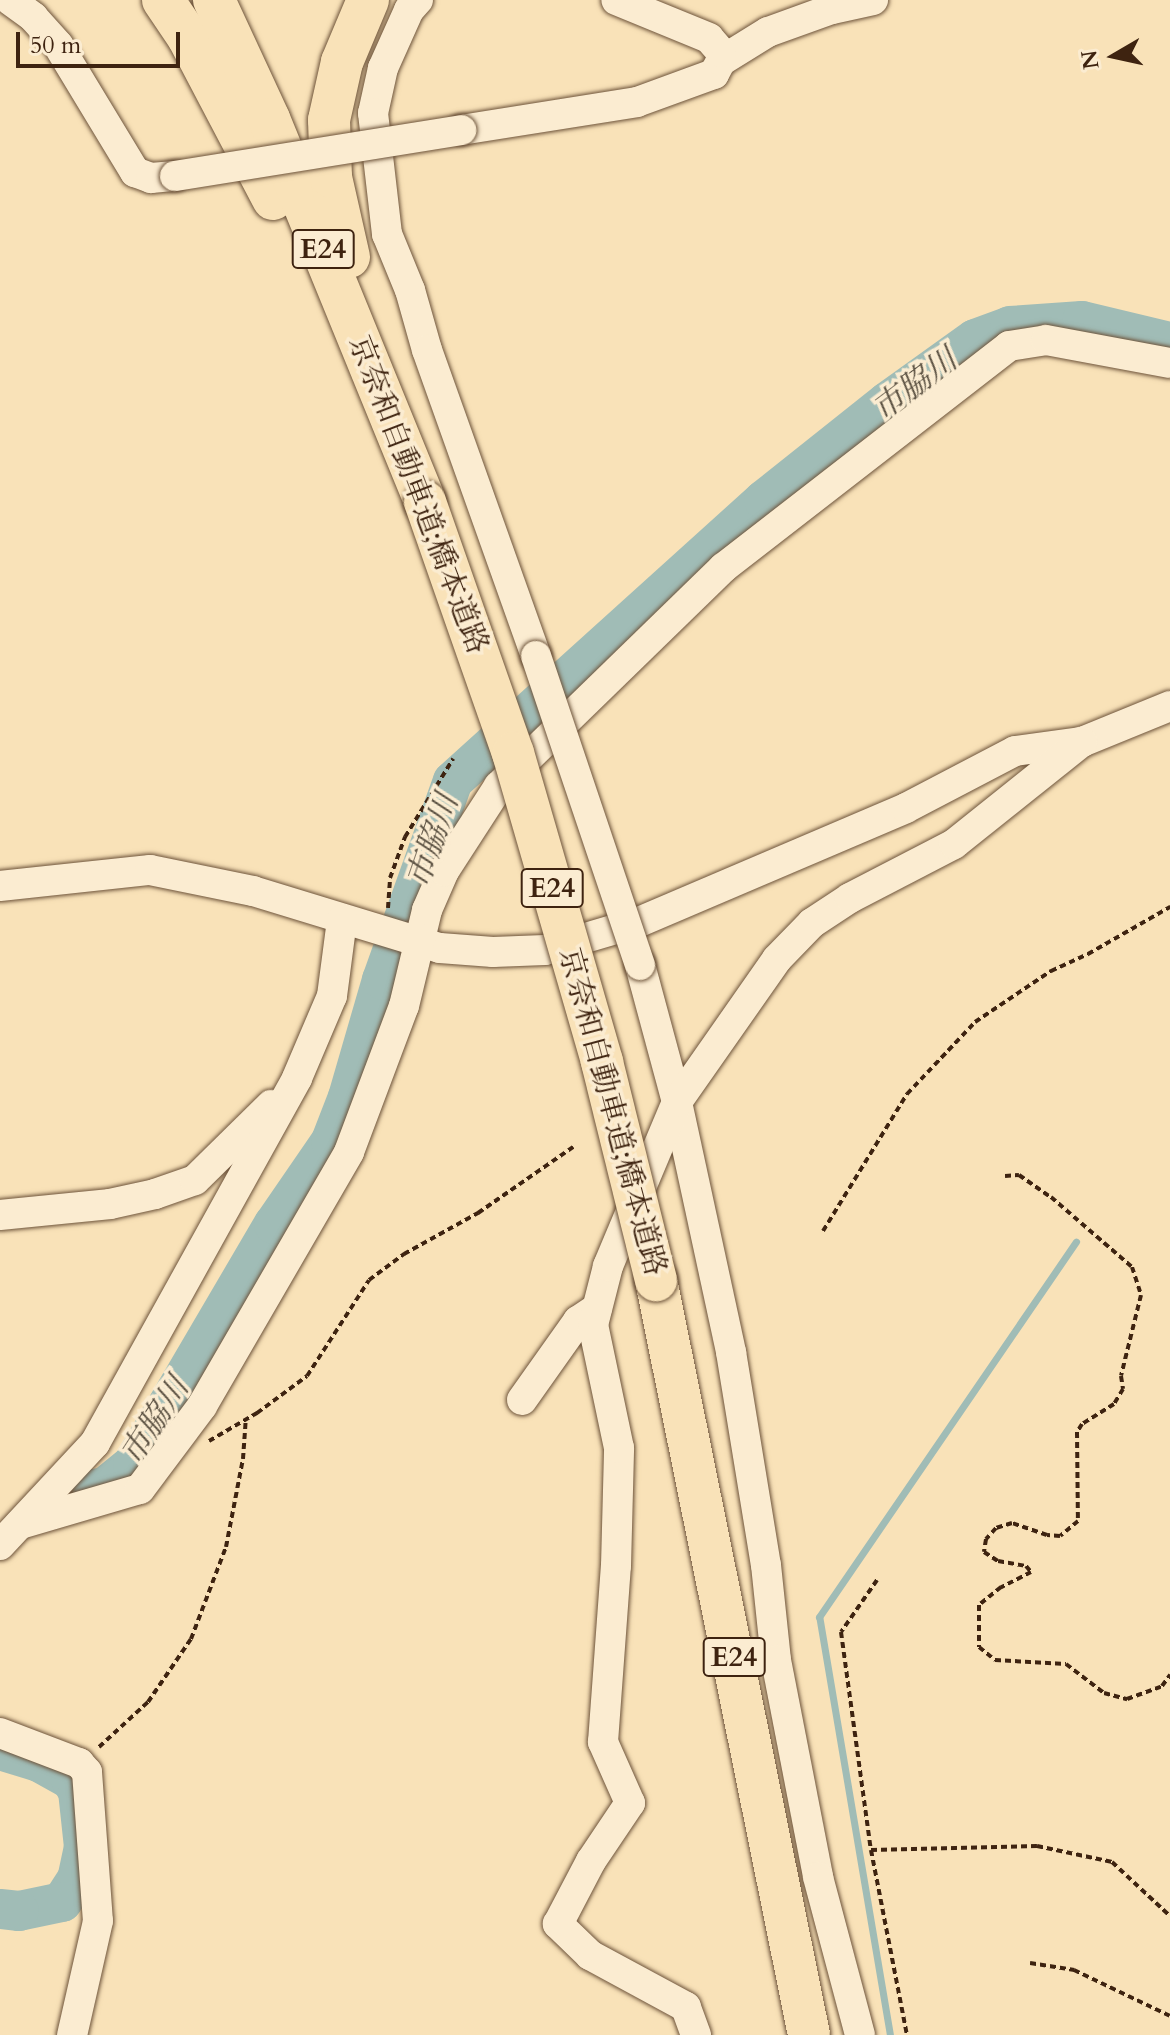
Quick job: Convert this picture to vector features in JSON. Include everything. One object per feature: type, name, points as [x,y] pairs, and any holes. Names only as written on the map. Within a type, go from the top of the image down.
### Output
[{"type":"highway","points":[[163,0],[188,37],[351,353],[402,444]]},
{"type":"highway","name":"京奈和自動車道;橋本道路","points":[[214,0],[269,119],[368,356],[425,502],[513,753],[602,1062],[656,1280],[809,2035]]},
{"type":"highway","points":[[368,0],[342,62],[329,120],[331,177],[342,238],[367,307],[368,356]]},
{"type":"street","points":[[10,0],[33,17],[58,45],[135,172],[151,178],[637,102],[714,74],[721,61],[721,52],[709,38],[616,0]]},
{"type":"street","points":[[418,0],[409,10],[383,68],[373,113],[387,234],[410,290],[427,350],[536,656],[640,965],[677,1102],[739,1391],[766,1565],[776,1660],[818,1877],[860,2035]]},
{"type":"street","points":[[721,61],[781,27],[832,9],[873,0]]},
{"type":"street","points":[[10,1534],[140,1489],[202,1406],[349,1152],[404,1006],[427,910],[444,871],[499,786],[723,568],[1009,346],[1046,340],[1170,363]]},
{"type":"street","points":[[0,886],[150,870],[253,891],[440,948],[493,952],[545,950],[639,922],[906,808],[1015,751],[1082,742],[1170,706]]},
{"type":"street","points":[[696,2035],[686,2007],[590,1955],[558,1924],[591,1861],[630,1803],[603,1742],[620,1475],[619,1448],[595,1337],[597,1308],[608,1266],[677,1102],[777,959],[812,923],[850,898],[954,844],[1082,742]]},
{"type":"street","points":[[10,1534],[95,1443],[297,1078],[332,996],[342,920]]},
{"type":"street","points":[[0,1215],[110,1204],[155,1194],[195,1180],[297,1078]]},
{"type":"street","points":[[522,1400],[578,1321],[597,1308]]},
{"type":"street","points":[[0,1733],[79,1763],[87,1772],[98,1921],[72,2035]]},
{"type":"path","points":[[388,914],[390,878],[405,837],[453,759]]},
{"type":"path","points":[[823,1231],[907,1094],[975,1022],[1051,971],[1088,954],[1170,907]]},
{"type":"path","points":[[202,1445],[246,1420],[307,1376],[369,1280],[404,1254],[478,1213],[573,1147]]},
{"type":"path","points":[[1005,1176],[1019,1175],[1051,1197],[1132,1267],[1141,1295],[1121,1376],[1123,1389],[1114,1404],[1082,1424],[1077,1432],[1078,1521],[1060,1536],[1047,1535],[1012,1523],[996,1528],[986,1539],[984,1552],[998,1561],[1026,1566],[1031,1572],[1001,1587],[979,1605],[979,1647],[995,1660],[1066,1664],[1104,1693],[1127,1699],[1162,1686],[1170,1675]]},
{"type":"path","points":[[95,1752],[148,1702],[191,1639],[226,1547],[243,1459],[246,1420]]},
{"type":"path","points":[[877,1580],[841,1632],[871,1850],[907,2035]]},
{"type":"path","points":[[871,1850],[1037,1846],[1112,1862],[1170,1916]]},
{"type":"path","points":[[1030,1963],[1074,1970],[1170,2016]]},
{"type":"waterway","name":"市脇川","points":[[62,1495],[105,1487],[133,1464],[274,1224],[331,1141],[348,1097],[382,980],[453,781],[764,500],[887,402],[975,339],[1010,326],[1082,321],[1170,342]]},
{"type":"waterway","points":[[890,2035],[819,1617],[1076,1241]]},
{"type":"waterway","name":"市脇川","points":[[0,1750],[39,1762],[71,1780],[78,1791],[84,1847],[77,1879],[62,1902],[19,1911],[0,1909]]}]
